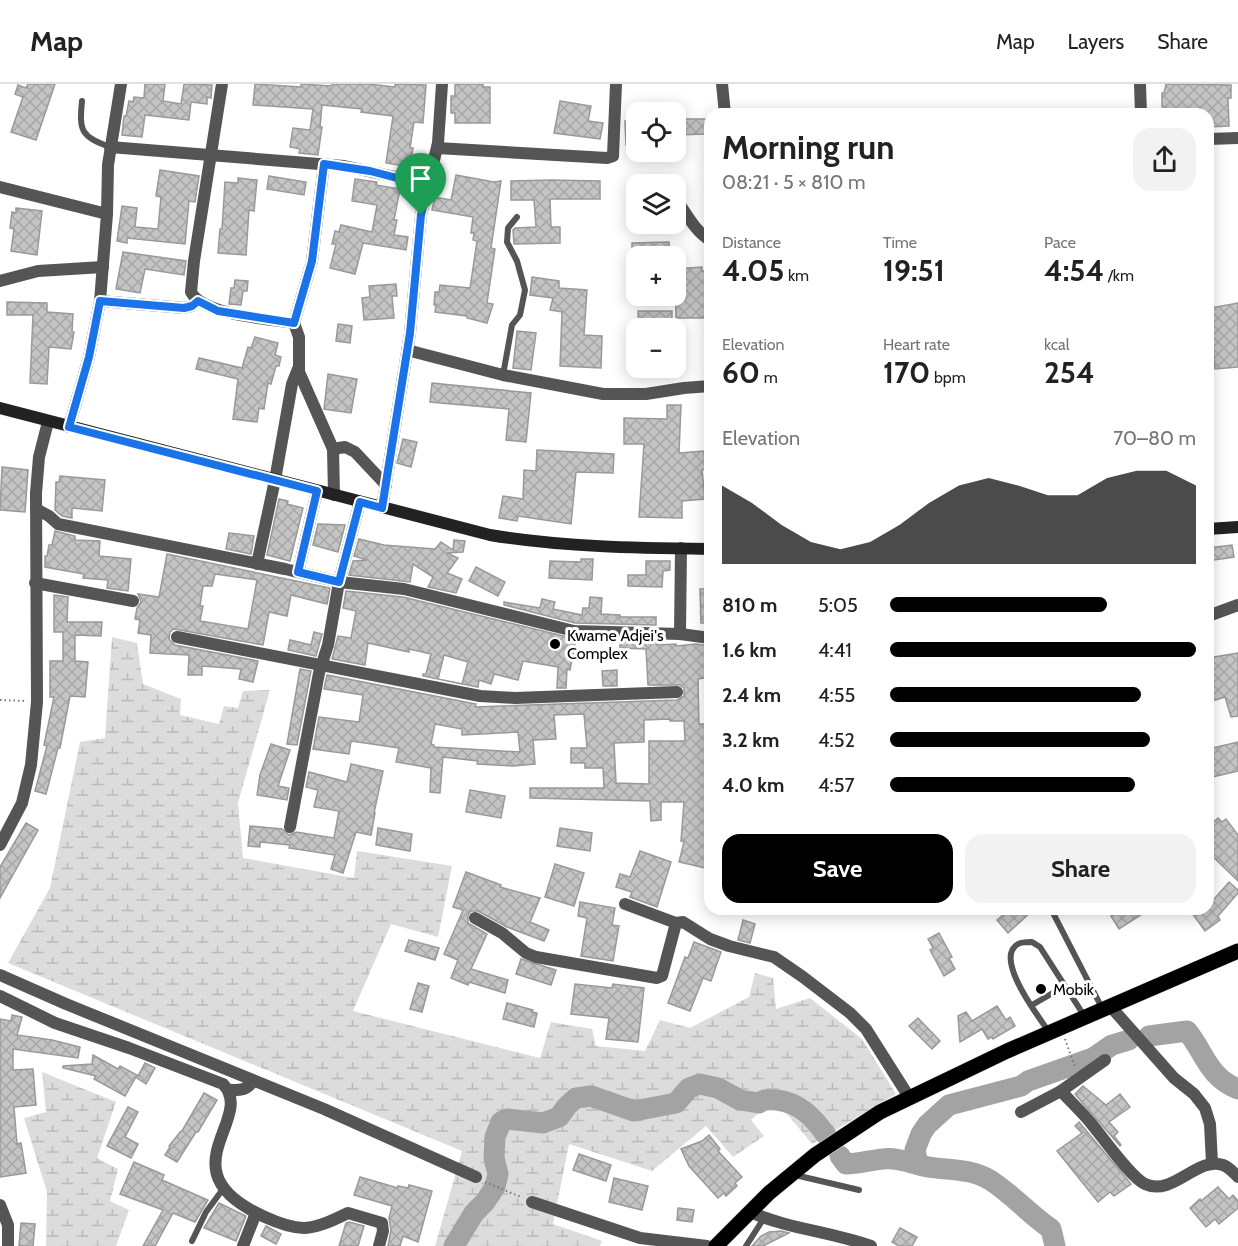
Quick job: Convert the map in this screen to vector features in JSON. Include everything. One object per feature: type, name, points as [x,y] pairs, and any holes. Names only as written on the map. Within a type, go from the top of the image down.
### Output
[{"type":"main road","points":[[716,1246],[757,1215],[792,1174],[827,1146],[880,1112],[1049,1032],[1238,951]]},
{"type":"street","points":[[69,427],[89,357],[100,301],[107,214],[108,165],[121,84]]},
{"type":"street","points":[[222,84],[191,288],[192,295],[198,301],[218,311],[294,323]]},
{"type":"street","points":[[382,508],[407,350],[421,215],[437,148],[442,84]]},
{"type":"street","points":[[437,148],[607,158],[613,156],[616,84]]},
{"type":"street","points":[[722,84],[724,108]]},
{"type":"street","points":[[1140,84],[1141,108]]},
{"type":"street","points":[[1214,139],[1238,138]]},
{"type":"street","points":[[110,147],[324,164],[370,171],[428,186]]},
{"type":"street","points":[[257,564],[292,384],[298,369],[299,337],[294,323],[312,261],[324,164]]},
{"type":"street","points":[[0,188],[107,214]]},
{"type":"street","points":[[686,214],[704,234]]},
{"type":"street","points":[[0,281],[38,271],[103,267]]},
{"type":"street","points":[[100,301],[184,308],[198,301]]},
{"type":"street","points":[[407,350],[503,375],[603,394],[646,394],[704,386]]},
{"type":"street","points":[[298,369],[333,449],[334,495]]},
{"type":"street","points":[[0,408],[490,535],[538,542],[634,548],[704,549]]},
{"type":"street","points":[[0,845],[18,813],[26,791],[31,765],[37,702],[35,583],[37,471],[48,422]]},
{"type":"street","points":[[333,449],[345,447],[354,452],[386,485]]},
{"type":"street","points":[[298,572],[317,491]]},
{"type":"street","points":[[290,827],[339,582],[360,502]]},
{"type":"street","points":[[36,509],[50,516],[57,524],[339,582],[404,589],[574,631],[680,634],[704,637]]},
{"type":"street","points":[[1214,529],[1238,527]]},
{"type":"street","points":[[680,634],[681,548]]},
{"type":"street","points":[[35,583],[133,601]]},
{"type":"street","points":[[1214,614],[1238,605]]},
{"type":"street","points":[[177,637],[480,696],[515,698],[677,692]]},
{"type":"street","points":[[625,904],[676,923],[683,922],[710,939],[729,946],[770,955],[803,977],[850,1012],[866,1029],[909,1097]]},
{"type":"street","points":[[475,918],[502,933],[526,953],[536,957],[657,978],[662,976],[676,923]]},
{"type":"street","points":[[0,975],[324,1109],[481,1179]]},
{"type":"street","points":[[0,996],[55,1023],[223,1084],[229,1090],[231,1109],[216,1154],[218,1178],[223,1189],[256,1213],[288,1227],[305,1228],[325,1224],[348,1213],[382,1223],[383,1231],[379,1246]]},
{"type":"street","points":[[1107,1009],[1174,1078],[1194,1094],[1205,1108],[1210,1124],[1212,1164]]},
{"type":"street","points":[[1021,1112],[1061,1091],[1105,1060]]},
{"type":"street","points":[[229,1090],[243,1090],[253,1081]]},
{"type":"street","points":[[1061,1091],[1119,1158],[1145,1184],[1156,1186],[1172,1183],[1212,1164],[1225,1165],[1238,1176]]},
{"type":"street","points":[[532,1202],[640,1238],[707,1246]]},
{"type":"street","points":[[0,1205],[8,1225],[8,1246]]},
{"type":"street","points":[[243,1246],[256,1213]]},
{"type":"street","points":[[757,1215],[835,1234],[871,1246]]},
{"type":"lane","points":[[82,101],[80,122],[86,135],[110,147]]},
{"type":"lane","points":[[503,375],[512,326],[520,315],[525,290],[517,261],[507,242],[508,228],[517,217]]},
{"type":"lane","points":[[1054,915],[1107,1009]]},
{"type":"lane","points":[[1049,1032],[1014,976],[1010,963],[1011,951],[1018,944],[1032,942],[1040,947],[1086,1017]]},
{"type":"lane","points":[[1032,1005],[1065,986]]},
{"type":"lane","points":[[792,1174],[859,1190]]},
{"type":"lane","points":[[192,1241],[206,1212],[223,1189]]},
{"type":"lane","points":[[746,1246],[757,1215]]},
{"type":"path","points":[[0,700],[37,702]]},
{"type":"path","points":[[1070,1052],[1080,1078]]},
{"type":"path","points":[[481,1179],[511,1193]]},
{"type":"green space","points":[[112,637],[137,643],[143,684],[181,699],[180,715],[219,724],[224,706],[238,708],[243,691],[270,690],[238,803],[243,858],[354,878],[357,851],[452,866],[438,937],[391,924],[353,1011],[540,1058],[551,1022],[592,1029],[596,1046],[645,1051],[660,1020],[690,1028],[749,997],[755,973],[773,978],[776,1009],[810,998],[862,1039],[896,1094],[812,1144],[783,1109],[765,1108],[751,1120],[764,1136],[733,1157],[706,1126],[652,1171],[569,1144],[553,1224],[602,1241],[600,1246],[435,1246],[462,1151],[8,963],[50,888],[80,742],[105,738]]},
{"type":"green space","points":[[42,1072],[116,1102],[97,1158],[118,1169],[110,1201],[129,1210],[116,1246],[46,1246],[47,1192],[24,1118],[46,1112]]},
{"type":"building","points":[[28,84],[55,84],[36,140],[11,132],[23,97],[15,94],[18,85],[26,88]]},
{"type":"building","points":[[145,84],[165,84],[163,101],[181,104],[184,84],[212,85],[211,98],[207,97],[207,104],[191,102],[189,120],[145,115],[142,137],[122,135],[124,116],[126,116],[129,101],[133,102],[134,97],[144,98]]},
{"type":"building","points":[[255,84],[301,87],[301,84],[331,86],[332,84],[368,84],[395,87],[395,84],[426,85],[423,123],[414,122],[410,167],[386,163],[393,116],[361,112],[362,109],[322,105],[318,155],[299,153],[300,149],[290,147],[293,128],[310,130],[313,109],[253,105]]},
{"type":"building","points":[[483,84],[483,87],[490,87],[490,123],[455,123],[455,113],[451,113],[451,96],[455,96],[455,85]]},
{"type":"building","points":[[1166,84],[1231,85],[1231,98],[1228,98],[1229,126],[1214,127],[1214,108],[1162,107],[1162,93],[1164,93]]},
{"type":"building","points":[[560,101],[591,106],[588,121],[603,123],[600,139],[554,133]]},
{"type":"building","points":[[686,119],[704,119],[704,134],[686,135]]},
{"type":"building","points":[[160,170],[199,176],[195,202],[189,201],[185,244],[127,238],[127,243],[117,241],[122,206],[137,208],[135,227],[158,229],[161,197],[156,196]]},
{"type":"building","points":[[456,175],[494,182],[501,181],[491,248],[495,249],[487,303],[493,304],[487,323],[467,318],[467,316],[435,312],[435,292],[439,292],[440,285],[470,288],[477,241],[473,240],[474,233],[471,233],[473,217],[432,210],[435,197],[451,200]]},
{"type":"building","points":[[269,176],[306,182],[304,195],[267,189]]},
{"type":"building","points":[[238,178],[257,180],[254,211],[249,210],[246,255],[218,253],[225,182],[238,183]]},
{"type":"building","points":[[355,179],[377,182],[376,185],[400,189],[394,220],[397,220],[394,235],[408,237],[406,250],[363,243],[355,274],[330,268],[336,244],[332,244],[335,231],[339,232],[341,225],[372,232],[377,205],[352,201]]},
{"type":"building","points":[[511,181],[600,181],[600,199],[550,199],[551,227],[560,227],[560,243],[514,244],[513,230],[515,228],[536,227],[534,200],[511,200]]},
{"type":"building","points":[[16,208],[42,211],[37,255],[11,251],[14,229],[10,228],[12,212],[16,213]]},
{"type":"building","points":[[669,242],[669,246],[632,246],[632,243]]},
{"type":"building","points":[[123,252],[186,261],[184,275],[145,269],[140,293],[116,289]]},
{"type":"building","points":[[702,267],[704,271],[704,318],[676,318],[676,306],[686,306],[686,268]]},
{"type":"building","points":[[532,277],[559,281],[559,288],[587,290],[584,335],[602,336],[601,368],[560,366],[562,312],[550,310],[553,298],[530,295]]},
{"type":"building","points":[[235,280],[248,281],[247,291],[243,291],[241,305],[229,304],[231,288],[234,288]]},
{"type":"building","points":[[396,284],[397,296],[392,296],[394,318],[364,320],[362,298],[370,297],[369,286]]},
{"type":"building","points":[[7,302],[47,303],[47,312],[73,314],[72,332],[74,332],[71,349],[49,347],[47,384],[30,383],[33,315],[7,315]]},
{"type":"building","points":[[1238,303],[1238,367],[1215,369],[1214,307]]},
{"type":"building","points":[[638,311],[672,311],[672,318],[638,318]]},
{"type":"building","points":[[338,324],[352,326],[350,343],[336,341]]},
{"type":"building","points":[[517,331],[536,333],[531,370],[513,368]]},
{"type":"building","points":[[255,337],[278,343],[275,355],[281,357],[271,384],[268,383],[264,409],[259,408],[257,422],[233,419],[238,379],[196,369],[199,358],[242,368],[248,347],[251,348]]},
{"type":"building","points":[[328,374],[357,379],[351,413],[324,409]]},
{"type":"building","points":[[432,383],[531,393],[526,442],[506,440],[509,409],[430,402]]},
{"type":"building","points":[[667,405],[681,405],[679,453],[704,451],[704,469],[702,470],[704,499],[682,501],[682,518],[639,517],[644,444],[624,444],[624,418],[667,419]]},
{"type":"building","points":[[403,439],[417,442],[411,467],[397,463]]},
{"type":"building","points":[[537,450],[614,454],[613,473],[576,472],[571,524],[518,516],[517,521],[499,518],[503,496],[523,499],[524,470],[536,471]]},
{"type":"building","points":[[2,467],[28,470],[25,512],[0,510]]},
{"type":"building","points":[[60,476],[105,480],[102,511],[72,508],[72,518],[62,516],[55,510],[56,482],[59,482]]},
{"type":"building","points":[[279,499],[288,501],[287,504],[303,508],[290,561],[267,555]]},
{"type":"building","points":[[318,524],[345,525],[338,552],[313,545]]},
{"type":"building","points":[[55,531],[75,536],[75,540],[100,541],[99,556],[131,559],[128,591],[107,588],[108,580],[83,578],[84,574],[45,567],[45,556],[47,556],[49,545],[52,545]]},
{"type":"building","points":[[229,533],[254,536],[251,554],[226,549]]},
{"type":"building","points":[[359,539],[384,545],[435,549],[441,542],[453,550],[454,540],[465,541],[463,552],[447,553],[458,558],[447,573],[462,579],[456,593],[428,587],[433,577],[413,564],[410,582],[349,575],[353,561],[367,560],[354,556]]},
{"type":"building","points":[[1232,545],[1234,557],[1214,560],[1214,547]]},
{"type":"building","points":[[167,554],[330,588],[327,604],[291,595],[287,616],[269,612],[263,645],[174,629],[170,632],[169,639],[175,645],[258,661],[253,682],[239,679],[241,669],[202,666],[202,675],[188,675],[189,655],[150,653],[151,635],[138,633],[140,620],[135,619],[141,602],[138,594],[159,597]],"holes":[[[215,574],[257,580],[248,629],[200,621],[203,586],[212,586]]]},
{"type":"building","points":[[581,559],[593,559],[592,580],[549,578],[550,561],[581,562]]},
{"type":"building","points":[[646,561],[670,561],[670,570],[663,571],[662,587],[628,586],[628,575],[646,575]]},
{"type":"building","points":[[476,567],[505,582],[498,596],[469,581]]},
{"type":"building","points":[[700,589],[704,589],[704,623],[701,623]]},
{"type":"building","points":[[346,591],[403,597],[576,639],[570,670],[567,669],[566,688],[557,688],[558,667],[523,661],[518,680],[494,674],[491,684],[479,680],[478,687],[462,684],[468,662],[444,655],[438,679],[423,676],[426,674],[431,654],[409,649],[409,652],[368,643],[365,665],[332,659],[338,636],[351,638],[356,611],[343,608]]},
{"type":"building","points":[[54,595],[68,597],[67,622],[102,622],[101,636],[75,635],[75,661],[88,662],[85,697],[70,696],[60,748],[58,748],[46,794],[35,791],[47,746],[44,745],[54,697],[50,697],[50,661],[63,661],[63,632],[54,632]]},
{"type":"building","points":[[590,597],[602,598],[601,614],[620,615],[620,617],[656,617],[656,625],[575,623],[504,605],[504,602],[540,608],[542,599],[555,602],[553,609],[582,615],[583,608],[589,608]]},
{"type":"building","points":[[314,632],[322,634],[316,656],[288,650],[290,640],[311,645]]},
{"type":"building","points":[[620,641],[656,642],[657,645],[676,644],[676,646],[704,645],[704,678],[698,679],[699,724],[704,724],[704,868],[679,862],[684,842],[681,841],[684,802],[661,802],[661,820],[651,821],[650,801],[530,798],[530,788],[604,788],[603,768],[585,768],[585,763],[571,763],[571,748],[587,748],[584,714],[554,715],[556,739],[533,740],[535,764],[513,766],[477,764],[478,761],[443,757],[440,793],[430,792],[431,768],[396,762],[399,748],[351,741],[349,754],[313,749],[319,717],[359,722],[363,695],[324,689],[327,675],[476,704],[475,707],[677,700],[684,696],[684,688],[680,685],[648,685],[646,649],[620,648]],"holes":[[[670,719],[670,721],[684,721],[685,741],[649,741],[649,784],[616,783],[614,743],[644,742],[644,720]],[[435,724],[462,729],[462,735],[518,732],[520,752],[434,747],[431,744]]]},
{"type":"building","points":[[1238,653],[1238,716],[1231,717],[1225,697],[1214,700],[1214,657]]},
{"type":"building","points":[[300,669],[311,671],[297,745],[287,744]]},
{"type":"building","points":[[617,670],[617,686],[603,686],[602,671]]},
{"type":"building","points":[[1238,742],[1238,771],[1214,777],[1214,748]]},
{"type":"building","points":[[271,744],[290,750],[278,786],[289,788],[287,800],[257,795],[260,775]]},
{"type":"building","points":[[351,764],[383,771],[371,835],[356,832],[343,873],[331,869],[335,855],[289,848],[290,845],[260,842],[260,847],[248,846],[250,826],[282,829],[289,835],[296,832],[334,838],[339,811],[314,807],[318,790],[306,787],[309,772],[347,782]]},
{"type":"building","points":[[470,790],[505,796],[501,818],[466,812]]},
{"type":"building","points":[[1218,818],[1222,822],[1226,819],[1238,835],[1238,881],[1214,858],[1214,822]]},
{"type":"building","points":[[26,823],[38,830],[0,898],[0,867]]},
{"type":"building","points":[[378,828],[412,834],[410,851],[376,845]]},
{"type":"building","points":[[560,828],[592,833],[590,851],[557,846]]},
{"type":"building","points":[[640,851],[671,862],[657,907],[630,897],[632,892],[616,887],[620,874],[630,877]]},
{"type":"building","points":[[555,864],[584,873],[574,906],[545,897]]},
{"type":"building","points":[[466,872],[501,885],[500,887],[540,898],[530,922],[549,930],[544,941],[507,927],[478,911],[471,911],[468,915],[468,923],[487,934],[471,969],[508,980],[505,993],[469,982],[468,985],[451,978],[458,960],[444,954],[463,910],[453,907]]},
{"type":"building","points":[[1229,882],[1238,890],[1238,893],[1218,916],[1220,920],[1205,931],[1193,915],[1214,915],[1214,899]]},
{"type":"building","points":[[580,902],[615,908],[612,925],[619,926],[613,961],[581,956],[587,918],[578,916]]},
{"type":"building","points":[[1003,915],[1028,915],[1008,933],[997,920]]},
{"type":"building","points":[[1112,915],[1141,915],[1119,929]]},
{"type":"building","points":[[743,920],[755,924],[750,943],[738,940]]},
{"type":"building","points":[[939,933],[952,957],[949,958],[955,969],[944,976],[930,950],[933,948],[928,939]]},
{"type":"building","points":[[409,940],[439,948],[435,960],[405,951]]},
{"type":"building","points":[[694,942],[721,952],[711,981],[703,978],[690,1011],[668,1003],[685,957],[688,958]]},
{"type":"building","points":[[521,959],[556,970],[551,985],[516,974]]},
{"type":"building","points":[[418,983],[429,986],[422,1012],[410,1009]]},
{"type":"building","points":[[575,984],[612,988],[613,984],[644,988],[638,1042],[606,1039],[609,1018],[571,1014]]},
{"type":"building","points":[[507,1003],[537,1013],[534,1027],[503,1019]]},
{"type":"building","points":[[997,1006],[1006,1020],[1010,1017],[1015,1026],[993,1039],[992,1037],[988,1039],[982,1029],[960,1042],[958,1016],[966,1012],[972,1021]]},
{"type":"building","points":[[12,1015],[22,1017],[17,1035],[80,1047],[78,1058],[13,1049],[13,1070],[33,1069],[36,1105],[14,1107],[17,1144],[21,1143],[26,1173],[0,1177],[0,1019],[11,1021]]},
{"type":"building","points":[[918,1018],[940,1041],[932,1049],[909,1026]]},
{"type":"building","points":[[93,1055],[118,1069],[120,1066],[137,1075],[125,1096],[94,1079],[96,1076],[63,1068],[63,1066],[92,1064]]},
{"type":"building","points":[[145,1063],[155,1068],[146,1084],[137,1078]]},
{"type":"building","points":[[1083,1086],[1106,1105],[1120,1094],[1130,1107],[1109,1122],[1118,1132],[1114,1136],[1120,1146],[1075,1094]]},
{"type":"building","points":[[204,1093],[217,1100],[177,1162],[165,1155]]},
{"type":"building","points":[[128,1107],[138,1112],[125,1137],[138,1144],[131,1158],[107,1146]]},
{"type":"building","points":[[1079,1122],[1131,1184],[1114,1196],[1110,1192],[1098,1202],[1057,1151],[1082,1133],[1075,1126]]},
{"type":"building","points":[[709,1135],[720,1149],[718,1151],[742,1177],[735,1183],[737,1186],[726,1196],[724,1193],[718,1198],[689,1166],[681,1149],[702,1141]]},
{"type":"building","points":[[579,1154],[611,1165],[606,1181],[573,1170]]},
{"type":"building","points":[[134,1162],[164,1175],[162,1180],[208,1200],[195,1222],[173,1213],[155,1246],[143,1246],[163,1210],[120,1194]]},
{"type":"building","points":[[360,1177],[398,1188],[398,1186],[408,1188],[409,1185],[432,1191],[418,1242],[403,1236],[400,1246],[388,1246],[392,1206],[354,1195]]},
{"type":"building","points":[[614,1178],[648,1186],[642,1210],[609,1202]]},
{"type":"building","points":[[1218,1187],[1229,1199],[1233,1195],[1238,1201],[1238,1208],[1219,1224],[1215,1219],[1206,1227],[1190,1208]]},
{"type":"building","points":[[219,1203],[246,1216],[236,1241],[204,1228]]},
{"type":"building","points":[[678,1208],[694,1210],[692,1222],[677,1220]]},
{"type":"building","points":[[21,1223],[35,1224],[33,1246],[19,1246]]},
{"type":"building","points":[[346,1223],[364,1226],[358,1246],[339,1246]]},
{"type":"building","points":[[266,1226],[281,1234],[276,1244],[261,1236]]},
{"type":"building","points":[[900,1228],[917,1237],[912,1246],[899,1246],[892,1242]]},
{"type":"building","points":[[769,1232],[789,1233],[763,1246],[752,1246],[761,1236]]},
{"type":"waterway","points":[[1149,1036],[1187,1031],[1213,1071],[1238,1089]]},
{"type":"waterway","points":[[918,1164],[915,1150],[921,1134],[927,1125],[949,1105],[1021,1086],[1028,1081],[1093,1058],[1112,1045],[1129,1040]]},
{"type":"waterway","points":[[454,1246],[474,1213],[495,1187],[498,1174],[494,1158],[495,1137],[501,1122],[507,1119],[543,1123],[559,1117],[576,1098],[591,1096],[634,1111],[676,1103],[689,1088],[700,1084],[718,1088],[740,1100],[759,1103],[765,1100],[777,1100],[793,1104],[811,1117],[826,1135]]},
{"type":"waterway","points":[[840,1156],[846,1164],[893,1159],[982,1176],[998,1186],[1051,1229],[1055,1246]]},
{"type":"place","name":"Kwame Adjei's Complex","points":[[555,644]]},
{"type":"place","name":"Mobik","points":[[1041,989]]},
{"type":"route","points":[[324,164],[370,171],[428,186],[421,215],[410,333],[382,508],[360,502],[339,582],[298,572],[317,491],[69,427],[89,357],[100,301],[184,308],[198,301],[218,311],[294,323],[312,261],[324,164]]}]
